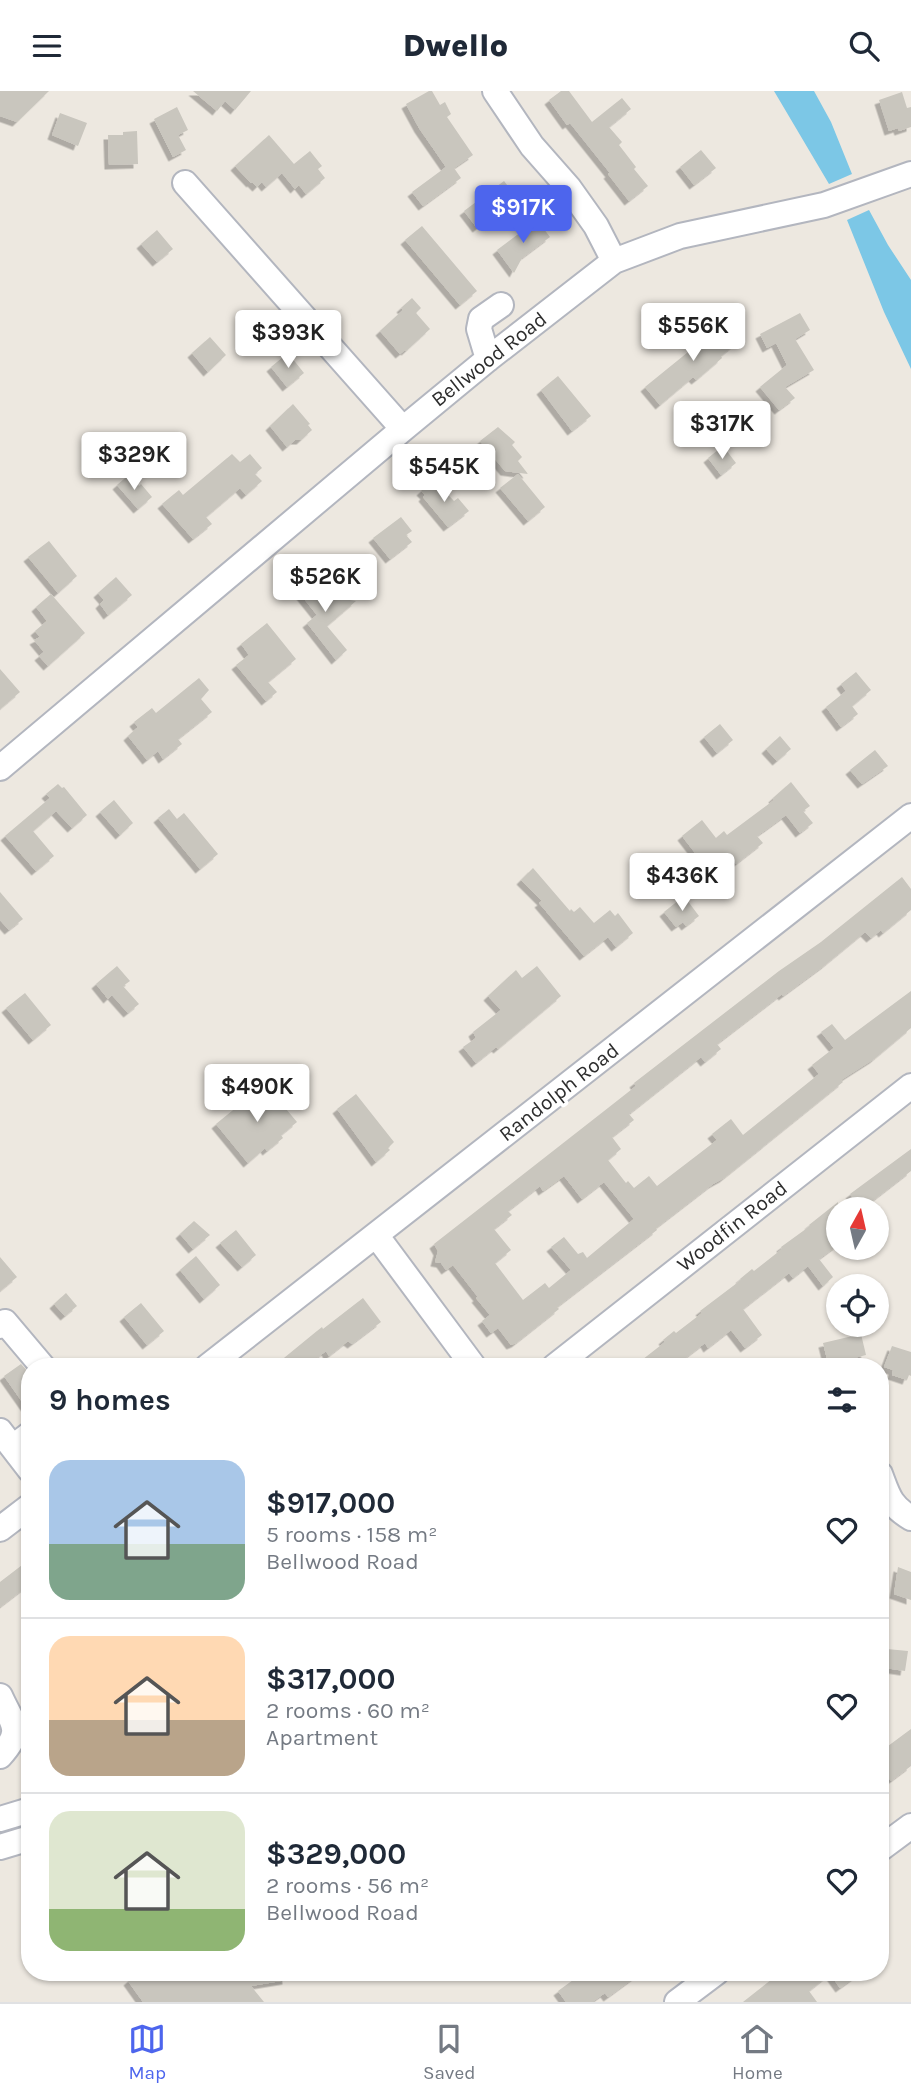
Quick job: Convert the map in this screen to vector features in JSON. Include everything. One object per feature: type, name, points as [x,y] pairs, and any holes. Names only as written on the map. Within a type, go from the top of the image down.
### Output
[{"type":"street","points":[[495,91],[532,146],[569,188],[596,226],[614,261]]},
{"type":"street","name":"Bellwood Road","points":[[0,768],[403,429],[614,261],[680,236],[824,205],[911,174]]},
{"type":"street","points":[[185,183],[403,429]]},
{"type":"street","points":[[488,359],[480,329],[481,319],[501,305]]},
{"type":"street","name":"Randolph Road","points":[[219,1358],[911,816]]},
{"type":"street","name":"Woodfin Road","points":[[565,1358],[911,1086]]},
{"type":"street","points":[[376,1235],[467,1358]]},
{"type":"street","points":[[0,1326],[5,1322],[35,1358]]},
{"type":"street","points":[[889,1498],[898,1511],[911,1517]]},
{"type":"street","points":[[0,1529],[21,1513]]},
{"type":"street","points":[[0,1696],[16,1730],[12,1743],[0,1756]]},
{"type":"street","points":[[0,1819],[21,1813]]},
{"type":"street","points":[[889,1842],[911,1826]]},
{"type":"street","points":[[0,1847],[21,1841]]},
{"type":"street","points":[[677,2002],[704,1981]]},
{"type":"water","points":[[774,91],[814,91],[831,122],[852,174],[829,184]]},
{"type":"water","points":[[869,210],[911,280],[911,369],[884,312],[847,220]]},
{"type":"building","points":[[0,91],[49,91],[17,122],[0,116]]},
{"type":"building","points":[[193,91],[251,91],[235,110],[225,101],[217,111]]},
{"type":"building","points":[[432,91],[440,105],[445,102],[451,114],[447,117],[473,155],[454,168],[461,178],[423,206],[412,192],[446,167],[406,104]]},
{"type":"building","points":[[561,91],[569,91],[592,122],[622,98],[631,109],[609,127],[622,142],[619,145],[648,186],[629,201],[608,174],[610,173],[570,123],[567,125],[549,100]]},
{"type":"building","points":[[902,92],[907,108],[911,107],[911,127],[889,131],[879,100]]},
{"type":"building","points":[[177,107],[188,130],[178,135],[186,150],[173,157],[154,119]]},
{"type":"building","points":[[60,113],[87,123],[78,146],[52,135]]},
{"type":"building","points":[[137,131],[138,164],[109,165],[108,135]]},
{"type":"building","points":[[269,135],[294,164],[310,151],[322,166],[318,169],[325,178],[306,194],[299,185],[295,189],[282,173],[266,187],[262,182],[257,187],[251,183],[235,166]]},
{"type":"building","points":[[701,150],[716,168],[694,185],[680,167]]},
{"type":"building","points":[[504,181],[517,198],[477,228],[464,211]]},
{"type":"building","points":[[537,220],[550,237],[522,258],[514,273],[497,250]]},
{"type":"building","points":[[422,226],[477,291],[460,305],[405,240]]},
{"type":"building","points":[[157,230],[173,249],[157,262],[141,244]]},
{"type":"building","points":[[412,298],[421,308],[416,313],[430,329],[400,354],[380,331]]},
{"type":"building","points":[[800,313],[810,330],[795,339],[814,370],[785,387],[795,398],[779,410],[760,387],[787,365],[776,343],[767,348],[760,334]]},
{"type":"building","points":[[724,324],[738,342],[701,376],[696,380],[693,377],[660,405],[645,387],[698,344],[695,340],[708,328],[713,334]]},
{"type":"building","points":[[210,337],[226,355],[208,372],[192,353]]},
{"type":"building","points":[[288,353],[304,373],[287,387],[271,367]]},
{"type":"building","points":[[558,376],[591,416],[572,431],[541,390]]},
{"type":"building","points":[[293,404],[312,430],[287,447],[270,426]]},
{"type":"building","points":[[498,427],[515,442],[512,445],[522,457],[518,461],[528,474],[505,471],[480,441]]},
{"type":"building","points":[[723,446],[736,463],[721,475],[708,458]]},
{"type":"building","points":[[232,454],[240,462],[250,454],[262,468],[255,474],[262,481],[246,495],[240,488],[206,517],[212,524],[193,539],[162,504],[179,490],[183,495]]},
{"type":"building","points":[[130,474],[152,497],[138,509],[117,485]]},
{"type":"building","points":[[518,474],[545,507],[528,521],[500,488]]},
{"type":"building","points":[[434,480],[454,501],[458,498],[469,511],[448,527],[421,491]]},
{"type":"building","points":[[401,517],[412,531],[406,535],[412,542],[390,559],[373,538]]},
{"type":"building","points":[[49,541],[77,576],[58,593],[28,557]]},
{"type":"building","points":[[314,576],[332,597],[356,601],[327,626],[347,650],[336,660],[307,623],[317,615],[297,590]]},
{"type":"building","points":[[116,577],[132,595],[108,615],[100,604],[104,600],[98,593]]},
{"type":"building","points":[[51,594],[85,633],[48,666],[39,656],[44,652],[34,640],[40,637],[35,631],[47,621],[36,607]]},
{"type":"building","points":[[267,623],[296,659],[268,682],[277,692],[266,701],[236,665],[249,655],[241,644]]},
{"type":"building","points":[[0,669],[20,692],[0,709]]},
{"type":"building","points":[[856,672],[871,690],[852,706],[858,714],[841,727],[826,707],[846,691],[841,684]]},
{"type":"building","points":[[199,678],[209,690],[201,699],[212,712],[178,739],[182,744],[163,759],[158,751],[147,760],[128,736],[138,727],[134,722],[152,708],[156,713]]},
{"type":"building","points":[[720,724],[733,740],[717,753],[704,737]]},
{"type":"building","points":[[780,736],[791,749],[777,761],[766,749]]},
{"type":"building","points":[[875,750],[888,766],[862,784],[850,770]]},
{"type":"building","points":[[791,782],[810,806],[803,811],[813,823],[800,833],[786,815],[757,836],[763,843],[736,864],[731,857],[692,886],[681,872],[699,858],[682,836],[702,820],[716,838],[724,831],[727,835],[774,800],[773,798]]},
{"type":"building","points":[[58,784],[64,787],[87,815],[72,828],[56,811],[33,831],[54,856],[36,871],[5,836],[50,798],[46,794]]},
{"type":"building","points":[[114,800],[133,823],[120,835],[100,812]]},
{"type":"building","points":[[169,809],[177,819],[184,813],[218,854],[200,869],[158,818]]},
{"type":"building","points":[[533,868],[570,911],[571,909],[574,912],[580,907],[594,923],[610,910],[615,916],[618,913],[633,933],[616,947],[608,937],[584,956],[539,903],[542,901],[521,880]]},
{"type":"building","points":[[902,877],[911,889],[911,910],[883,933],[881,930],[871,938],[865,932],[825,965],[717,1044],[721,1049],[705,1062],[701,1057],[629,1114],[634,1120],[612,1137],[621,1149],[608,1160],[626,1183],[628,1181],[634,1188],[649,1176],[657,1186],[717,1140],[712,1134],[731,1119],[743,1135],[819,1074],[812,1065],[834,1048],[821,1032],[832,1024],[845,1040],[911,991],[911,1028],[874,1059],[841,1080],[843,1082],[557,1307],[559,1309],[516,1343],[511,1345],[498,1328],[491,1333],[482,1321],[490,1315],[453,1265],[446,1270],[441,1263],[435,1262],[438,1251],[434,1244],[636,1086],[634,1083],[779,971],[821,942]],"holes":[[[564,1176],[582,1199],[604,1182],[634,1219],[587,1258],[583,1252],[578,1254],[564,1237],[551,1247],[571,1270],[549,1288],[545,1283],[523,1300],[495,1263],[511,1250],[494,1229],[512,1215],[508,1211],[540,1186],[543,1191]]]},
{"type":"building","points":[[0,892],[23,919],[9,930],[0,920]]},
{"type":"building","points":[[684,896],[699,916],[686,926],[683,922],[676,927],[664,912]]},
{"type":"building","points":[[117,966],[130,981],[123,986],[139,1004],[128,1013],[112,995],[108,999],[96,984]]},
{"type":"building","points":[[537,966],[561,996],[498,1049],[496,1047],[476,1063],[463,1047],[476,1038],[473,1032],[501,1010],[488,996],[516,970],[522,978]]},
{"type":"building","points":[[25,993],[51,1025],[33,1040],[6,1008]]},
{"type":"building","points":[[265,1084],[297,1122],[281,1135],[283,1138],[267,1151],[265,1148],[248,1163],[216,1124]]},
{"type":"building","points":[[356,1094],[394,1142],[388,1148],[390,1150],[376,1162],[337,1109]]},
{"type":"building","points":[[911,1149],[911,1171],[877,1197],[852,1197],[850,1194]]},
{"type":"building","points":[[826,1212],[826,1254],[819,1259],[831,1274],[826,1274],[826,1283],[823,1286],[808,1266],[793,1278],[789,1273],[743,1309],[762,1335],[745,1348],[731,1330],[708,1348],[705,1343],[685,1358],[645,1358],[674,1331],[676,1333],[702,1313],[700,1311],[752,1269],[754,1271]]},
{"type":"building","points":[[194,1221],[210,1235],[193,1249],[180,1234]]},
{"type":"building","points":[[236,1230],[256,1255],[242,1267],[220,1243]]},
{"type":"building","points":[[196,1256],[220,1285],[204,1299],[180,1270]]},
{"type":"building","points":[[0,1257],[17,1277],[0,1291]]},
{"type":"building","points":[[66,1293],[77,1306],[65,1316],[54,1304]]},
{"type":"building","points":[[363,1298],[381,1322],[352,1344],[348,1341],[329,1356],[326,1351],[317,1358],[284,1358],[322,1327],[323,1329]]},
{"type":"building","points":[[141,1303],[164,1331],[147,1345],[124,1317]]},
{"type":"building","points":[[862,1337],[866,1355],[827,1358],[823,1343]]},
{"type":"building","points":[[892,1346],[911,1352],[911,1376],[909,1375],[907,1380],[892,1375],[893,1370],[889,1369],[887,1358]]},
{"type":"building","points":[[21,1364],[21,1400],[4,1376]]},
{"type":"building","points":[[21,1566],[21,1591],[0,1607],[0,1582]]},
{"type":"building","points":[[898,1567],[911,1572],[911,1600],[894,1594]]},
{"type":"building","points":[[889,1649],[908,1651],[905,1671],[889,1669]]},
{"type":"building","points":[[911,1729],[911,1766],[891,1781],[889,1778],[889,1745]]},
{"type":"building","points":[[128,1981],[281,1981],[251,1986],[264,2002],[143,2002]]},
{"type":"building","points":[[572,1981],[630,1981],[608,1997],[605,1993],[592,2002],[566,2002],[558,1991]]},
{"type":"building","points":[[770,1981],[821,1981],[809,1991],[817,2002],[743,2002]]},
{"type":"building","points":[[835,1981],[850,1981],[840,1988]]}]
